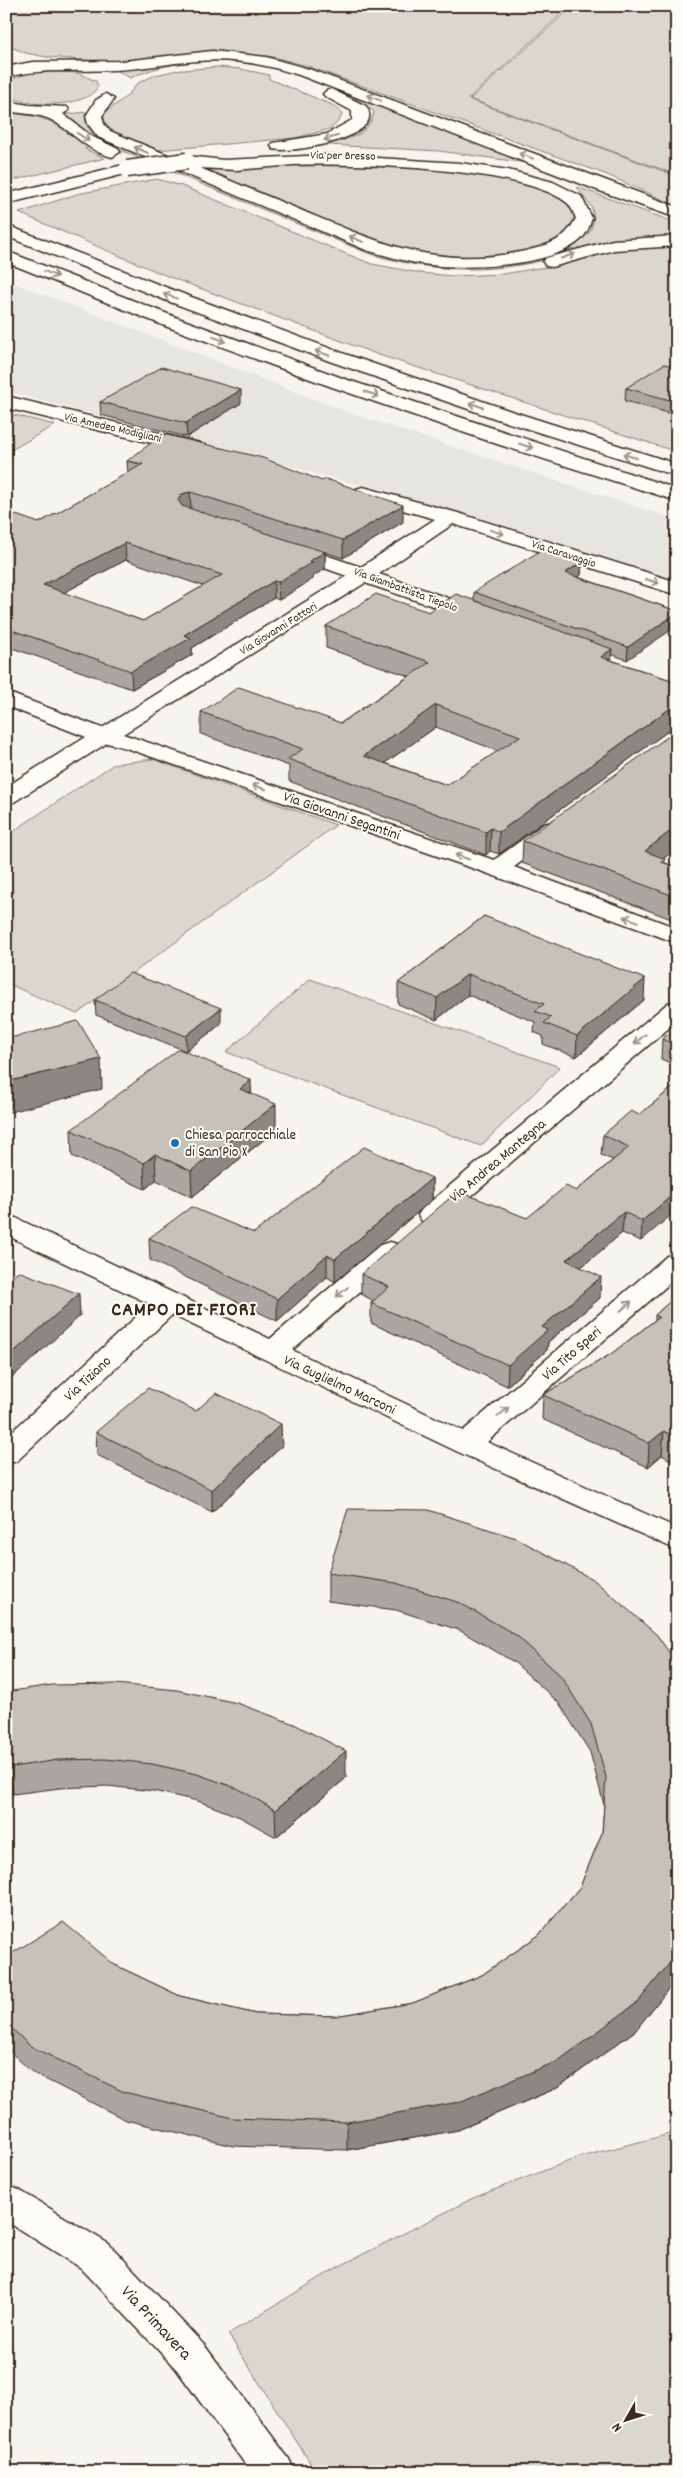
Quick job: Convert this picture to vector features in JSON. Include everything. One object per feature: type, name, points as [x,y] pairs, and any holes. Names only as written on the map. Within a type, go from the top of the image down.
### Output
[{"type":"main road","points":[[6,55],[53,65],[80,67],[136,65],[201,56],[223,56],[270,61],[304,72],[621,192]]},
{"type":"main road","points":[[134,78],[177,66],[201,64],[245,65],[264,69],[343,99],[360,109],[362,115],[360,121],[354,127],[328,139],[309,143],[208,152],[187,161]]},
{"type":"main road","points":[[6,72],[53,65]]},
{"type":"main road","points":[[80,67],[98,71],[111,77],[113,91]]},
{"type":"main road","points":[[6,106],[43,111],[85,107],[113,91]]},
{"type":"main road","points":[[113,91],[93,112],[92,118],[96,126],[104,134],[372,246],[398,254],[451,262],[517,258],[557,247],[570,240],[580,230],[584,220],[584,211],[578,203],[570,194],[556,187],[484,171],[365,162],[303,160],[212,165],[187,161]]},
{"type":"main road","points":[[43,111],[61,119],[78,134],[95,144],[356,254],[398,266],[454,272],[510,269],[550,262],[613,245],[677,241]]},
{"type":"main road","name":"Via per Bresso","points":[[6,199],[127,169],[187,161],[264,155],[414,157],[467,161],[548,173],[621,192],[677,213]]},
{"type":"main road","points":[[6,230],[107,272],[298,345],[586,443],[677,470]]},
{"type":"main road","points":[[6,256],[268,358],[559,458],[677,494]]},
{"type":"main road","name":"Via Amedeo Modigliani","points":[[6,402],[212,452]]},
{"type":"main road","points":[[346,489],[451,517]]},
{"type":"main road","name":"Via Giovanni Fattori","points":[[6,797],[365,574],[451,517]]},
{"type":"main road","name":"Via Caravaggio","points":[[451,517],[677,589]]},
{"type":"main road","name":"Via Giambattista Tiepolo","points":[[274,544],[365,574],[498,622]]},
{"type":"main road","name":"Via Giovanni Segantini","points":[[6,698],[104,736],[133,743],[497,869],[677,936]]},
{"type":"main road","points":[[497,869],[568,818]]},
{"type":"main road","name":"Via Andrea Mantegna","points":[[272,1352],[677,1008]]},
{"type":"main road","name":"Via Guglielmo Marconi","points":[[6,1224],[466,1444],[677,1540]]},
{"type":"main road","name":"Via Tito Speri","points":[[466,1444],[677,1262]]},
{"type":"main road","name":"Via Tiziano","points":[[6,1454],[168,1302]]},
{"type":"main road","name":"Via Primavera","points":[[8,2202],[95,2256],[191,2358],[275,2472]]},
{"type":"shaded area","points":[[6,6],[570,6],[468,99],[677,176],[677,206],[605,174],[307,66],[274,57],[210,51],[110,62],[46,57],[26,53],[6,45]]},
{"type":"shaded area","points":[[573,6],[677,6],[677,175],[470,99]]},
{"type":"shaded area","points":[[233,59],[274,65],[542,165],[439,151],[328,145],[350,138],[363,131],[368,126],[374,112],[361,102],[340,91],[294,74],[271,68],[224,61],[200,61],[153,69],[130,78],[115,69],[183,61]]},
{"type":"shaded area","points":[[217,67],[241,69],[269,75],[269,79],[330,104],[339,109],[342,115],[339,121],[330,129],[295,138],[158,150],[136,141],[130,141],[107,128],[103,114],[127,96],[138,83],[155,75],[173,71]]},
{"type":"shaded area","points":[[33,72],[78,73],[96,81],[98,86],[92,94],[82,99],[55,104],[26,102],[14,99],[6,94],[6,83],[8,80]]},
{"type":"shaded area","points":[[6,112],[48,120],[89,147],[85,149],[105,158],[6,182]]},
{"type":"shaded area","points":[[87,112],[87,126],[93,133],[106,141],[377,253],[436,264],[569,248],[590,232],[594,218],[592,208],[577,187],[677,223],[677,238],[631,239],[604,242],[540,261],[489,268],[447,268],[406,263],[365,252],[98,141],[78,125],[59,115]]},
{"type":"shaded area","points":[[325,163],[442,169],[525,182],[563,198],[574,214],[573,221],[567,232],[558,240],[539,248],[498,257],[458,258],[418,252],[378,242],[300,212],[225,180],[228,178],[209,170]]},
{"type":"shaded area","points":[[157,179],[182,186],[372,264],[420,273],[453,276],[503,274],[557,265],[615,248],[677,245],[677,380],[626,401],[677,416],[677,452],[379,355],[167,276],[19,213],[77,194]]},
{"type":"shaded area","points":[[6,280],[353,414],[677,520],[677,581],[482,518],[6,391]]},
{"type":"shaded area","points":[[6,413],[55,425],[6,453]]},
{"type":"shaded area","points":[[153,759],[336,825],[77,1014],[6,983],[6,836],[114,764]]},
{"type":"shaded area","points":[[310,979],[560,1067],[481,1146],[226,1052]]},
{"type":"shaded area","points":[[677,2132],[677,2472],[316,2472],[228,2334],[336,2268],[473,2198],[577,2158]]},
{"type":"building","points":[[664,364],[677,367],[677,402],[626,388]]},
{"type":"building","points":[[162,367],[241,390],[186,423],[100,402]]},
{"type":"building","points":[[163,434],[263,458],[322,481],[326,479],[403,505],[343,540],[190,492],[182,494],[178,500],[182,506],[325,552],[309,561],[313,562],[278,582],[274,581],[184,635],[191,638],[131,671],[6,628],[6,520],[16,515],[39,523],[143,464],[127,461]],"holes":[[[125,543],[222,575],[143,621],[43,585]]]},
{"type":"building","points":[[543,549],[582,562],[565,573],[677,611],[677,613],[628,647],[474,592]]},
{"type":"building","points":[[376,594],[429,612],[456,594],[612,649],[601,657],[677,682],[677,708],[669,709],[499,832],[491,828],[486,832],[288,759],[303,749],[201,712],[239,687],[341,723],[430,662],[326,626]],"holes":[[[436,705],[520,736],[447,785],[364,756]]]},
{"type":"building","points":[[677,730],[677,826],[645,851],[665,859],[661,862],[677,867],[677,897],[523,841]]},
{"type":"building","points":[[484,916],[645,979],[577,1036],[544,1023],[551,1017],[535,1011],[544,1004],[468,974],[437,998],[398,983]]},
{"type":"building","points":[[130,973],[221,1008],[186,1036],[95,1000]]},
{"type":"building","points":[[78,1021],[101,1059],[6,1082],[6,1039]]},
{"type":"building","points":[[677,1027],[677,1045],[662,1039]]},
{"type":"building","name":"Chiesa parrocchiale di San Pio X","points":[[179,1049],[251,1080],[240,1089],[276,1104],[191,1171],[155,1154],[144,1163],[71,1130]]},
{"type":"building","points":[[677,1084],[677,1191],[642,1221],[624,1212],[566,1260],[601,1277],[542,1327],[548,1330],[508,1365],[371,1303],[389,1287],[361,1274],[458,1191],[527,1218],[566,1186],[576,1191],[629,1147],[603,1135],[631,1111],[639,1115]]},
{"type":"building","points":[[364,1147],[432,1178],[335,1259],[327,1255],[277,1299],[149,1238],[191,1207],[254,1233]]},
{"type":"building","points":[[18,1271],[79,1294],[6,1359],[6,1282]]},
{"type":"building","points":[[677,1295],[677,1439],[664,1431],[649,1443],[543,1395],[611,1354],[659,1317],[655,1315]]},
{"type":"building","points":[[148,1388],[196,1411],[216,1393],[281,1424],[212,1490],[96,1432]]},
{"type":"building","points":[[348,1509],[428,1510],[516,1538],[594,1580],[657,1635],[677,1664],[677,1954],[638,2002],[558,2061],[459,2102],[347,2122],[233,2118],[124,2092],[30,2046],[6,2023],[6,1957],[63,1922],[115,1965],[180,1996],[256,2014],[335,2016],[413,2003],[482,1975],[539,1935],[580,1887],[602,1833],[606,1777],[591,1724],[561,1676],[516,1635],[460,1603],[396,1583],[328,1573]]},
{"type":"building","points":[[116,1684],[177,1690],[237,1703],[294,1724],[346,1751],[275,1810],[239,1789],[197,1774],[152,1764],[105,1759],[58,1760],[6,1768],[6,1692],[52,1685]]},
{"type":"place","name":"Chiesa parrocchiale di San Pio X","points":[[175,1143]]},
{"type":"district","name":"CAMPO DEI FIORI","points":[[184,1308]]}]
